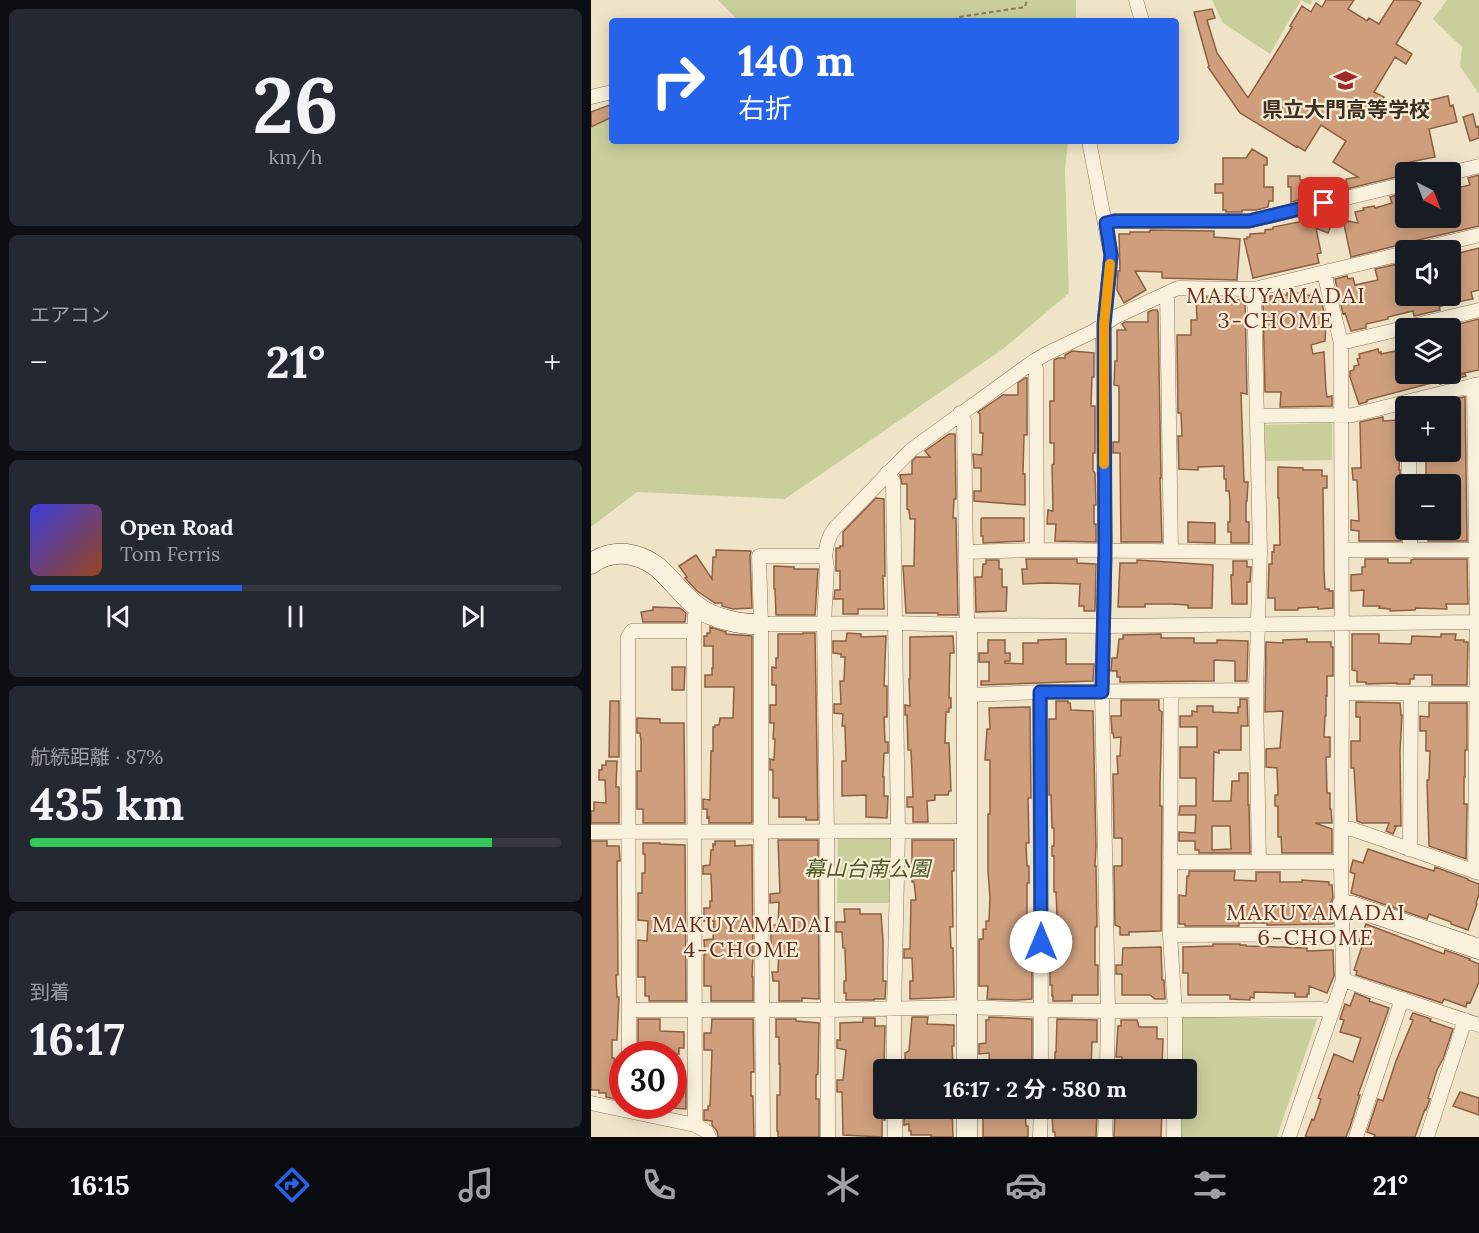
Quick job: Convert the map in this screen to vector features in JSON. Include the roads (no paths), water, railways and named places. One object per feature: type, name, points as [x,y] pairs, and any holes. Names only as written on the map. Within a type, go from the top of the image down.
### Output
[{"type":"street","points":[[1136,0],[1141,18]]},
{"type":"street","points":[[591,97],[609,93]]},
{"type":"street","points":[[1090,144],[1111,255],[1104,325],[1105,551],[1102,692],[1107,1059]]},
{"type":"street","points":[[1461,170],[1479,166]]},
{"type":"street","points":[[1106,223],[1115,221],[1249,221],[1395,186]]},
{"type":"street","points":[[1458,240],[1479,235]]},
{"type":"street","points":[[828,1137],[824,623],[827,567],[825,556],[829,535],[911,450],[1034,361],[1094,331],[1115,317],[1178,288],[1254,289],[1395,255]]},
{"type":"street","points":[[1289,1137],[1343,980],[1341,343],[1326,281],[1327,272]]},
{"type":"street","points":[[1254,289],[1260,552],[1256,690],[1259,862]]},
{"type":"street","points":[[1167,293],[1171,550]]},
{"type":"street","points":[[1341,343],[1479,310]]},
{"type":"street","points":[[1034,361],[1036,369],[1037,550]]},
{"type":"street","points":[[1341,828],[1352,829],[1477,872],[1477,384],[1436,396]]},
{"type":"street","points":[[1257,416],[1342,416],[1395,407]]},
{"type":"street","points":[[960,413],[964,421],[968,695],[967,1059]]},
{"type":"street","points":[[888,473],[893,481],[898,832],[894,1059]]},
{"type":"street","points":[[1410,540],[1410,551]]},
{"type":"street","points":[[966,552],[1171,550],[1260,552]]},
{"type":"street","points":[[1342,550],[1478,550]]},
{"type":"street","points":[[591,564],[610,554],[637,556],[653,562],[700,608],[721,618],[749,625],[895,622],[1103,626],[1478,622]]},
{"type":"street","points":[[763,1137],[759,556],[825,556]]},
{"type":"street","points":[[695,1125],[694,631],[695,615],[700,608]]},
{"type":"street","points":[[629,1041],[628,637],[632,631],[694,631]]},
{"type":"street","points":[[968,695],[1256,690]]},
{"type":"street","points":[[1040,692],[1041,1059]]},
{"type":"street","points":[[1171,692],[1170,935],[1175,1011],[1175,1059]]},
{"type":"street","points":[[1343,693],[1478,694]]},
{"type":"street","points":[[1408,849],[1410,842],[1411,694]]},
{"type":"street","points":[[591,832],[967,831]]},
{"type":"street","points":[[1170,862],[1341,862]]},
{"type":"street","points":[[1343,905],[1352,906],[1479,949]]},
{"type":"street","points":[[1170,935],[1343,933]]},
{"type":"street","points":[[1343,980],[1479,1025]]},
{"type":"street","points":[[1356,1137],[1402,999]]},
{"type":"street","points":[[630,1010],[966,1007],[1108,1011],[1322,1009],[1331,1012]]},
{"type":"street","points":[[1427,1137],[1465,1020]]},
{"type":"street","points":[[591,1103],[609,1105]]},
{"type":"street","points":[[671,1119],[695,1125],[706,1131],[709,1137]]},
{"type":"street","points":[[895,1119],[895,1137]]},
{"type":"street","points":[[967,1119],[967,1137]]},
{"type":"street","points":[[1040,1137],[1041,1119]]},
{"type":"street","points":[[1105,1137],[1106,1119]]},
{"type":"street","points":[[1174,1119],[1174,1137]]},
{"type":"place","name":"県立大門高等学校","points":[[1346,81]]},
{"type":"district","name":"MAKUYAMADAI 3-CHOME","points":[[1276,308]]},
{"type":"district","name":"MAKUYAMADAI 6-CHOME","points":[[1316,924]]},
{"type":"district","name":"MAKUYAMADAI 4-CHOME","points":[[742,936]]},
{"type":"park label","name":"幕山台南公園","points":[[867,868]]}]
